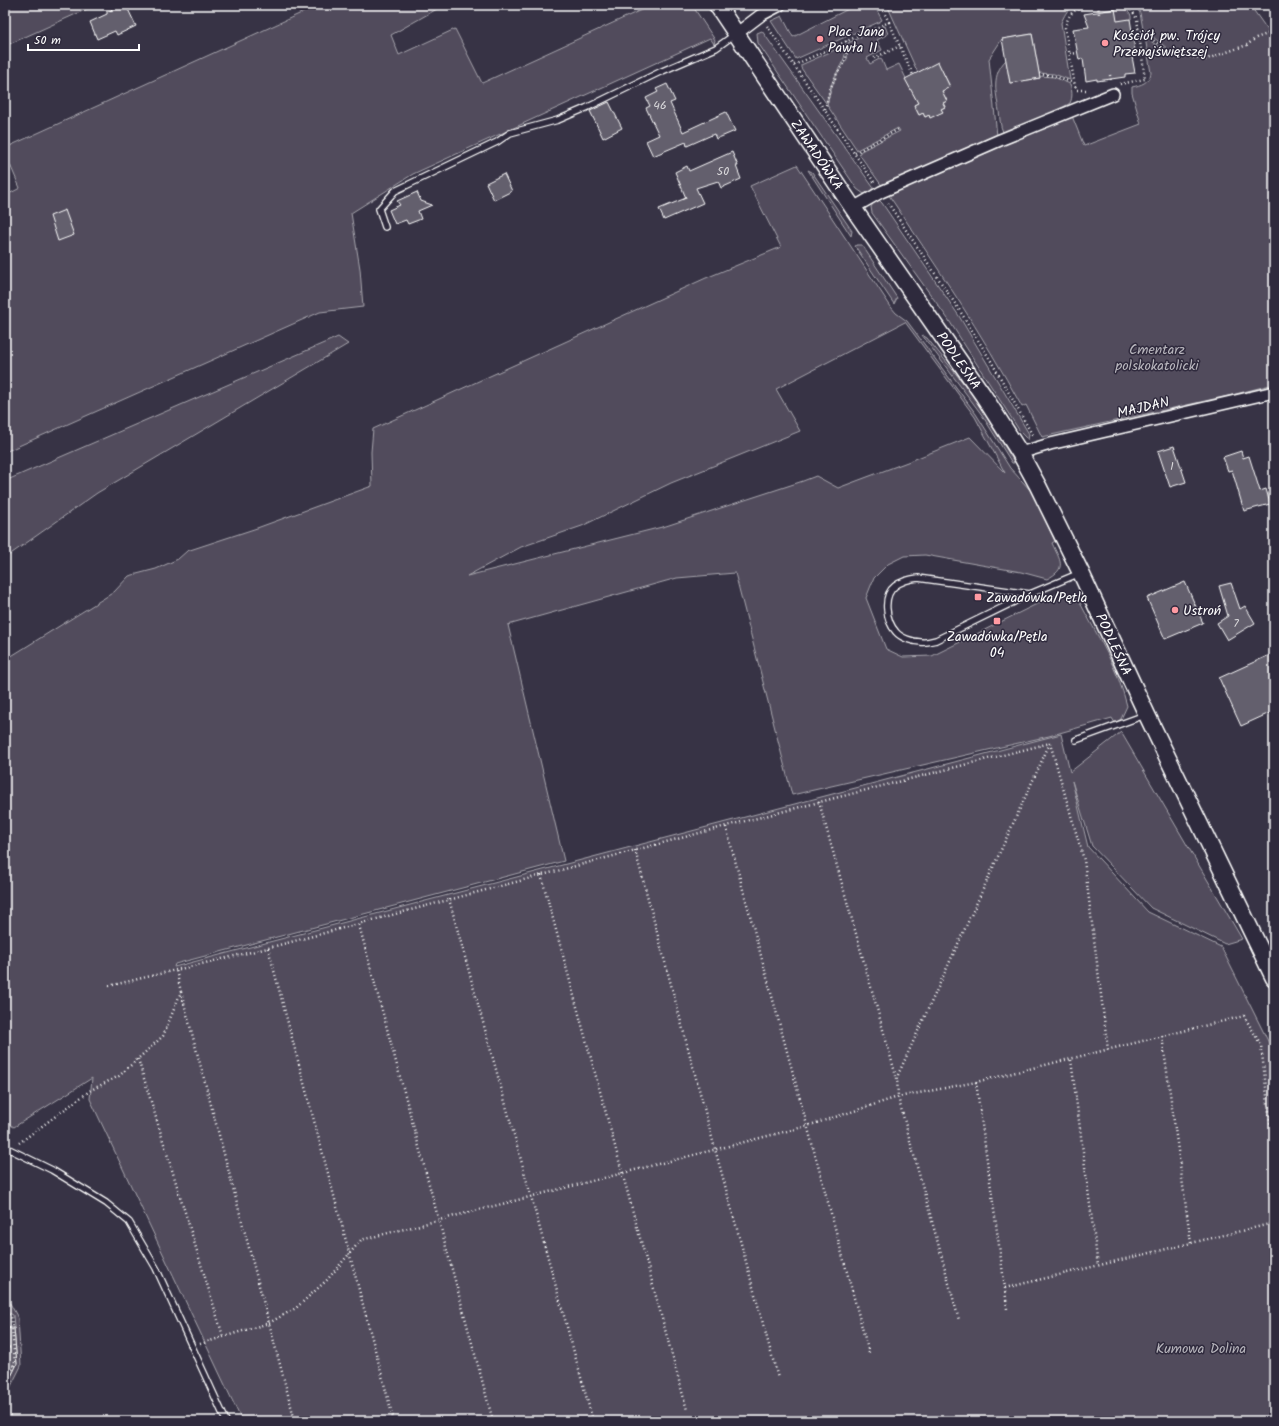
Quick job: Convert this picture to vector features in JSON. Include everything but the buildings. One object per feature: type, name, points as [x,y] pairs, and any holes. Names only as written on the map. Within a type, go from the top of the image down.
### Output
[{"type":"main road","name":"ZAWADÓWKA","points":[[717,5],[918,303]]},
{"type":"main road","name":"PODLEŚNA","points":[[918,303],[983,395],[1020,453],[1038,486],[1274,978]]},
{"type":"street","points":[[736,34],[761,15],[780,5]]},
{"type":"street","points":[[853,208],[881,192],[1114,88]]},
{"type":"street","name":"MAJDAN","points":[[1020,453],[1050,444],[1274,392]]},
{"type":"lane","points":[[385,227],[379,209],[395,191],[497,142],[510,133],[558,120],[660,72],[716,48],[736,34]]},
{"type":"lane","points":[[1030,594],[918,578],[905,580],[894,587],[888,597],[887,608],[890,622],[896,633],[906,639],[921,642],[936,640],[1030,594],[1081,573]]},
{"type":"lane","points":[[1076,740],[1147,715]]},
{"type":"lane","points":[[5,1147],[52,1170],[106,1203],[129,1222],[156,1268],[226,1421]]},
{"type":"path","points":[[880,5],[913,75]]},
{"type":"path","points":[[1088,90],[1077,90],[1074,86],[1066,28],[1069,15],[1076,9],[1099,5],[1100,14]]},
{"type":"path","points":[[1110,75],[1114,88],[1145,79],[1136,19],[1133,12],[1126,5]]},
{"type":"path","points":[[761,15],[960,311],[991,360],[1035,440]]},
{"type":"path","points":[[794,65],[846,40],[889,22]]},
{"type":"path","points":[[1138,28],[1167,51],[1204,60],[1247,45],[1256,38],[1270,33]]},
{"type":"path","points":[[1133,36],[1139,35]]},
{"type":"path","points":[[825,110],[830,89],[836,74],[846,59],[846,40]]},
{"type":"path","points":[[874,58],[900,46]]},
{"type":"path","points":[[1070,54],[1077,53]]},
{"type":"path","points":[[1039,74],[1054,76],[1074,83]]},
{"type":"path","points":[[855,153],[899,129]]},
{"type":"path","points":[[109,986],[268,948],[726,826],[1050,743]]},
{"type":"path","points":[[1050,743],[1084,860],[1108,1050]]},
{"type":"path","points":[[896,1077],[1050,743]]},
{"type":"path","points":[[819,802],[896,1077],[898,1097],[959,1320]]},
{"type":"path","points":[[726,826],[869,1353]]},
{"type":"path","points":[[635,850],[778,1378]]},
{"type":"path","points":[[541,875],[687,1410]]},
{"type":"path","points":[[450,899],[593,1421]]},
{"type":"path","points":[[359,924],[493,1421]]},
{"type":"path","points":[[268,948],[394,1421]]},
{"type":"path","points":[[176,970],[295,1421]]},
{"type":"path","points":[[11,1150],[91,1090],[119,1076],[163,1036],[181,992]]},
{"type":"path","points":[[192,1347],[269,1323],[296,1308],[327,1280],[361,1240],[807,1126],[898,1097],[1071,1060],[1244,1016],[1261,1044],[1274,1155]]},
{"type":"path","points":[[1162,1036],[1191,1243]]},
{"type":"path","points":[[138,1058],[224,1336]]},
{"type":"path","points":[[1071,1060],[1098,1266]]},
{"type":"path","points":[[976,1081],[1007,1309]]},
{"type":"path","points":[[1005,1288],[1274,1222]]},
{"type":"path","points":[[5,1313],[11,1316],[15,1364],[5,1384]]},
{"type":"path","points":[[5,1328],[12,1328]]},
{"type":"path","points":[[5,1348],[13,1347]]},
{"type":"path","points":[[5,1362],[14,1366]]},
{"type":"path","points":[[5,1375],[9,1377]]},
{"type":"green space","points":[[5,5],[96,5],[5,46]]},
{"type":"green space","points":[[319,5],[444,5],[391,35],[399,55],[455,29],[482,83],[652,5],[692,5],[715,40],[714,44],[710,38],[413,174],[351,213],[360,269],[363,307],[320,312],[5,452],[5,196],[20,188],[5,153],[5,148]]},
{"type":"green space","name":"Plac Jana Pawła II","points":[[856,5],[874,5],[882,20],[796,59],[771,21],[782,16],[793,37]]},
{"type":"green space","points":[[887,5],[1073,5],[1066,13],[1061,23],[1070,80],[1054,74],[1039,73],[1032,34],[1002,39],[989,59],[997,136],[882,186],[859,154],[861,151],[900,131],[898,128],[857,150],[827,105],[837,74],[847,59],[848,43],[885,26],[888,34],[877,40],[882,50],[867,58],[870,64],[881,58],[886,70],[899,64],[918,103],[914,105],[919,115],[923,113],[925,117],[929,115],[930,117],[942,111],[941,109],[945,107],[943,103],[947,101],[942,91],[950,86],[938,63],[918,73]]},
{"type":"green space","name":"Cmentarz polskokatolicki","points":[[1135,5],[1195,5],[1199,9],[1203,5],[1255,5],[1252,8],[1274,39],[1274,384],[1232,395],[1042,437],[1026,405],[1022,407],[1007,379],[941,273],[888,194],[1072,116],[1084,146],[1141,124],[1132,93],[1132,87],[1146,81],[1151,73],[1145,37],[1166,52],[1168,49],[1143,29],[1140,13]]},
{"type":"green space","points":[[1116,7],[1127,10],[1131,16],[1131,19],[1116,23],[1114,10]]},
{"type":"green space","points":[[762,31],[873,187],[871,191],[864,194],[857,189],[758,43],[757,33]]},
{"type":"green space","points":[[846,45],[844,58],[833,81],[826,103],[801,68],[801,65]]},
{"type":"green space","points":[[1006,60],[1010,83],[1040,78],[1039,76],[1054,77],[1070,84],[1072,98],[1070,103],[1060,109],[1003,132],[1000,122],[996,78],[1001,66]]},
{"type":"green space","name":"Kumowa Dolina","points":[[797,165],[891,307],[896,313],[907,321],[976,414],[1010,468],[1032,492],[1055,541],[1052,543],[1059,559],[1060,568],[1054,575],[1047,579],[1021,572],[925,555],[904,556],[888,564],[874,578],[866,598],[886,649],[903,657],[932,656],[1055,595],[1062,593],[1068,594],[1079,601],[1113,665],[1127,706],[1121,719],[1115,723],[1112,718],[1049,736],[792,795],[735,573],[677,578],[508,625],[564,861],[175,964],[174,967],[1061,734],[1070,772],[1121,732],[1242,939],[1225,944],[1151,908],[1092,846],[1072,781],[1088,847],[1148,912],[1221,947],[1274,1053],[1274,1421],[242,1421],[90,1099],[92,1078],[14,1127],[5,1122],[5,660],[114,592],[129,576],[156,569],[178,559],[187,551],[257,528],[372,486],[371,452],[373,429],[706,278],[781,247],[750,186]],"holes":[[[905,322],[975,417],[1005,473],[970,437],[838,488],[816,476],[666,526],[467,576],[521,547],[582,526],[671,483],[800,431],[776,389]]]},
{"type":"green space","points":[[808,170],[812,172],[852,231],[851,236]]},
{"type":"green space","points":[[875,200],[879,200],[882,203],[959,316],[1029,434],[1028,440],[1021,433],[948,319],[872,213],[871,207]]},
{"type":"green space","points":[[862,245],[897,298],[894,304],[855,246]]},
{"type":"green space","points":[[922,335],[927,338],[973,395],[1014,463],[1012,463],[982,415]]},
{"type":"green space","points":[[338,337],[348,344],[97,493],[5,558],[5,481]]},
{"type":"green space","points":[[5,1294],[18,1318],[21,1366],[5,1398],[5,1389],[17,1364],[13,1315],[5,1311]]},
{"type":"place","name":"Plac Jana Pawła II","points":[[820,39]]},
{"type":"place","name":"Kościół pw. Trójcy Przenajświętszej","points":[[1105,43]]},
{"type":"place","name":"Zawadówka/Pętla","points":[[978,597]]},
{"type":"place","name":"Ustroń","points":[[1175,610]]},
{"type":"place","name":"Zawadówka/Pętla 04","points":[[997,621]]}]
